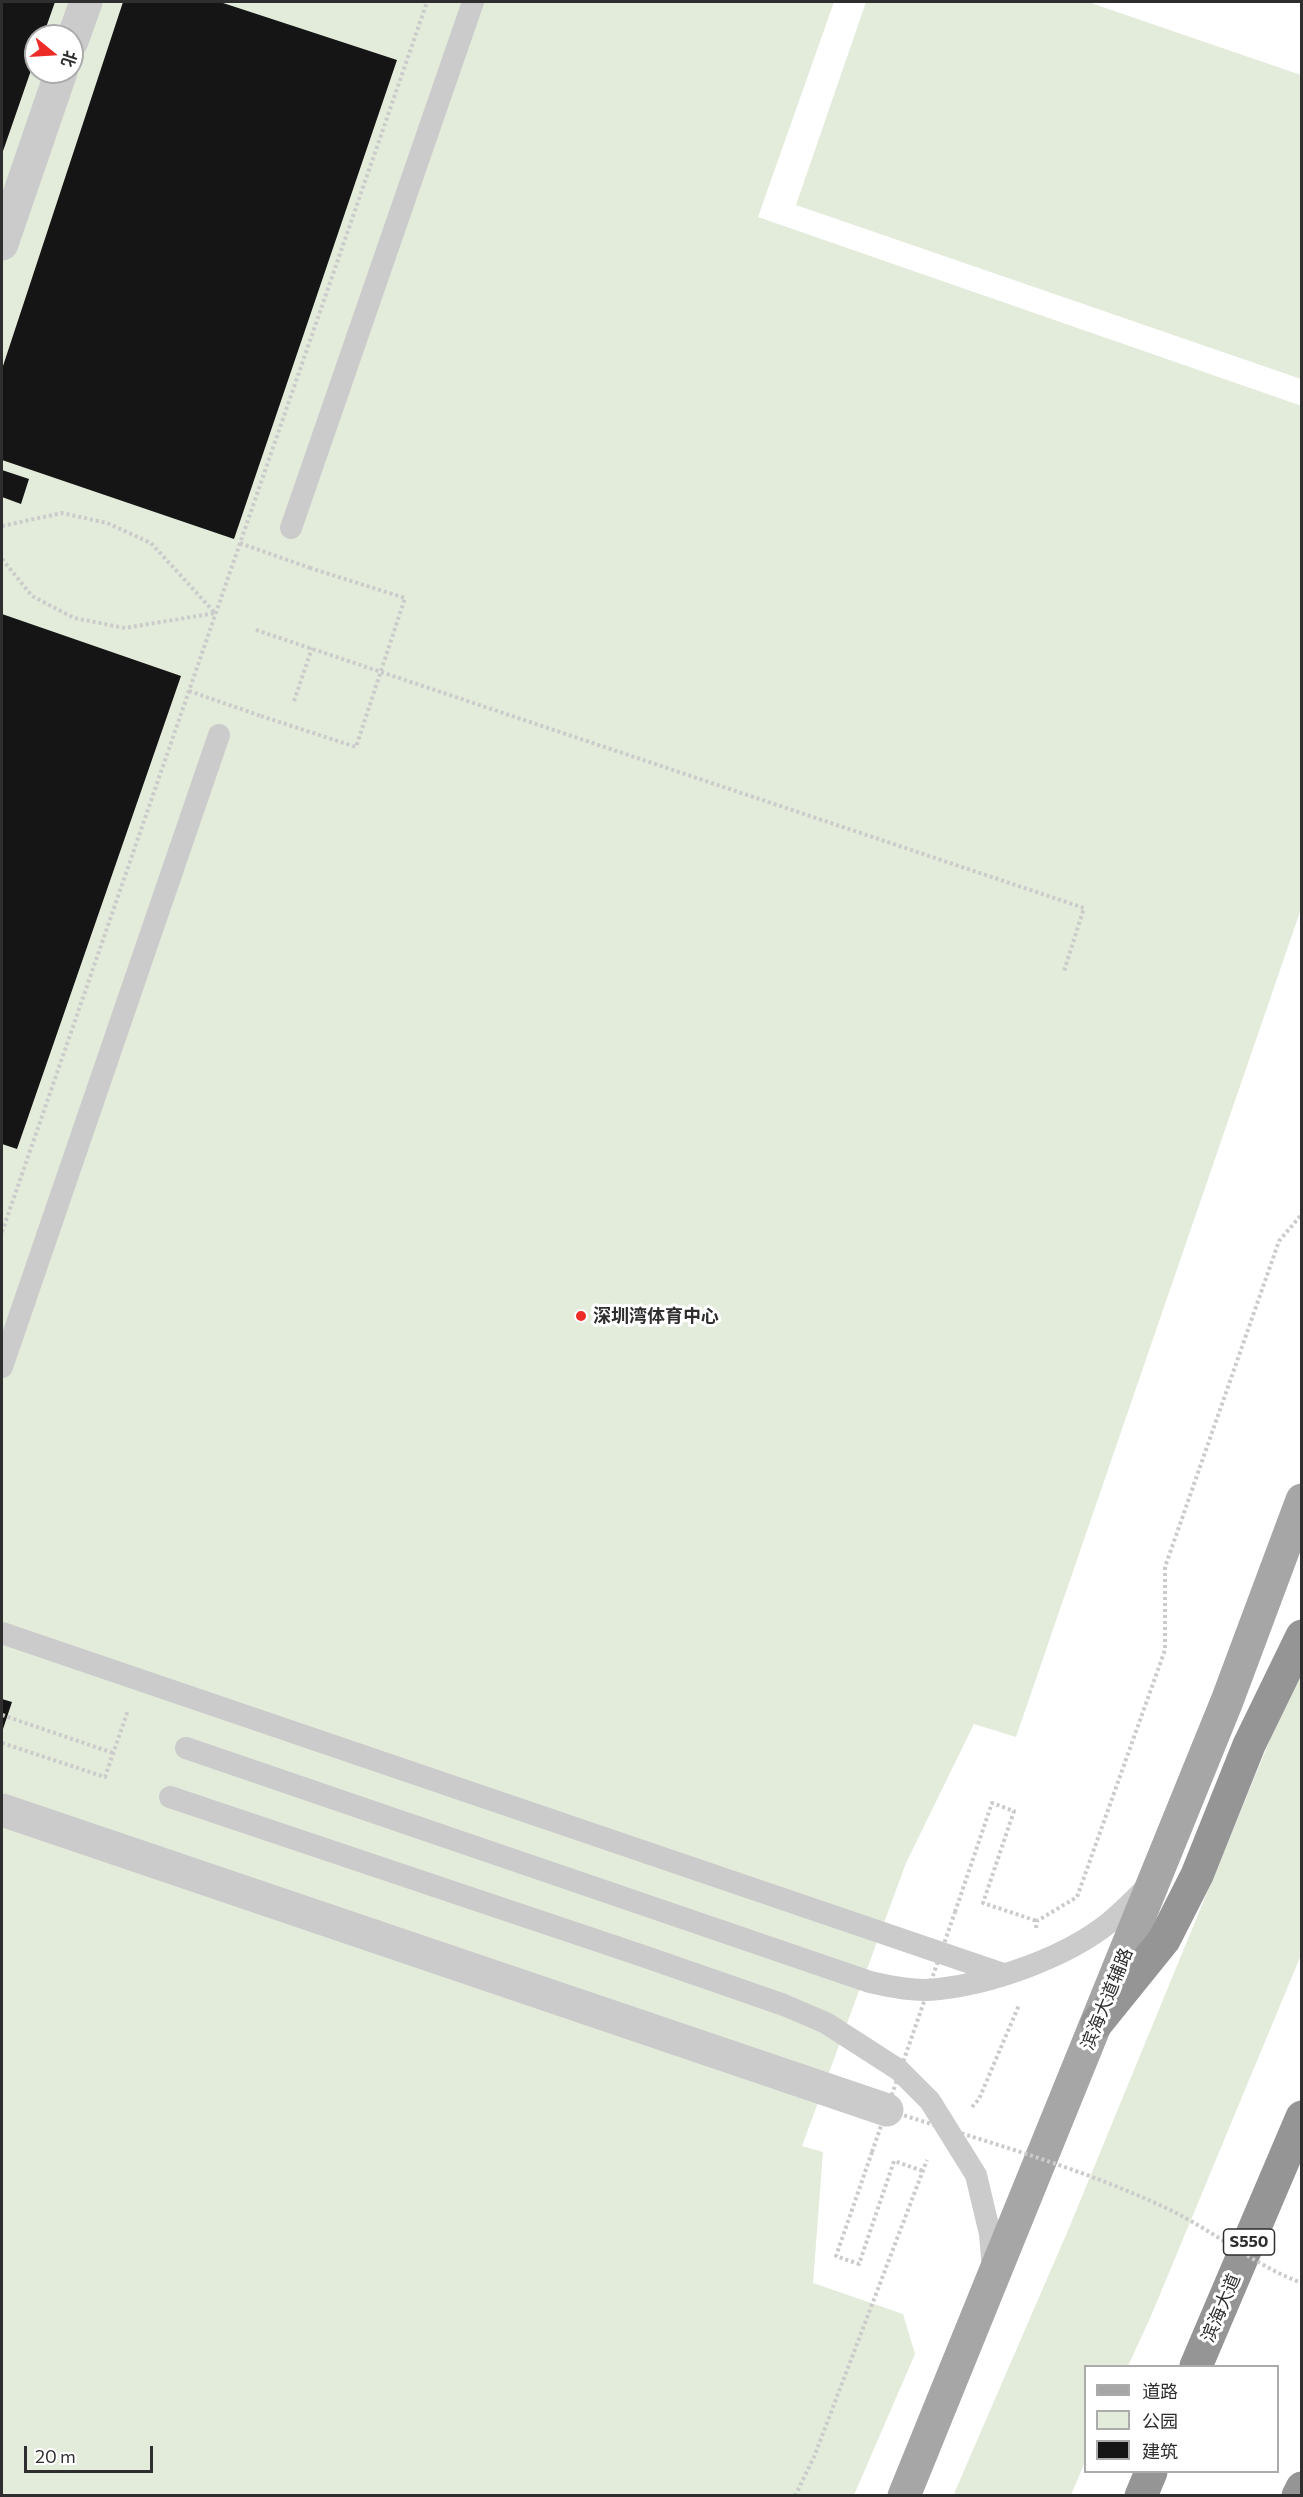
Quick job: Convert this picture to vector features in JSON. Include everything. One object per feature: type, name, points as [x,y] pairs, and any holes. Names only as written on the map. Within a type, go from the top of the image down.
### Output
[{"type":"highway","points":[[1097,2023],[1164,1940],[1197,1875],[1249,1745],[1302,1635]]},
{"type":"highway","name":"滨海大道","points":[[1197,2365],[1302,2117]]},
{"type":"highway","points":[[1141,2496],[1151,2473]]},
{"type":"highway","points":[[1298,2496],[1302,2488]]},
{"type":"main road","name":"滨海大道辅路","points":[[904,2496],[994,2280],[1227,1701],[1302,1500]]},
{"type":"main road","points":[[886,2496],[967,2345]]},
{"type":"street","points":[[78,24],[86,2]]},
{"type":"street","points":[[2,244],[57,84]]},
{"type":"street","points":[[2,1810],[887,2110]]},
{"type":"lane","points":[[291,528],[473,2]]},
{"type":"lane","points":[[2,1366],[219,735]]},
{"type":"lane","points":[[2,1633],[1003,1974]]},
{"type":"lane","points":[[186,1748],[870,1982],[900,1989],[938,1990],[1003,1974],[1073,1946],[1109,1923],[1155,1880]]},
{"type":"lane","points":[[170,1797],[784,2006],[826,2023],[867,2047],[899,2070],[930,2102],[975,2175],[990,2234],[994,2280]]},
{"type":"path","points":[[2,1232],[427,2]]},
{"type":"path","points":[[2,526],[62,513],[107,523],[151,543],[215,613]]},
{"type":"path","points":[[189,691],[357,747],[405,598],[240,543]]},
{"type":"path","points":[[2,560],[32,596],[74,618],[125,628],[215,613]]},
{"type":"path","points":[[256,630],[1084,908],[1064,971]]},
{"type":"path","points":[[294,701],[312,648]]},
{"type":"path","points":[[923,2171],[894,2161],[859,2264],[836,2256],[992,1803],[1014,1811],[983,1903],[1037,1921],[1077,1897],[1165,1650],[1165,1567],[1279,1241],[1302,1214]]},
{"type":"path","points":[[2,1743],[105,1777],[139,1679]]},
{"type":"path","points":[[2,1715],[113,1753]]},
{"type":"path","points":[[979,2099],[1022,1998]]},
{"type":"path","points":[[887,2110],[1098,2178],[1168,2209],[1270,2270],[1302,2283]]},
{"type":"path","points":[[795,2496],[814,2457],[930,2155]]},
{"type":"green space","name":"深圳湾体育中心","points":[[2,2],[834,2],[758,217],[1302,406],[1301,909],[1016,1737],[974,1724],[906,1863],[802,2146],[823,2152],[813,2283],[903,2314],[915,2354],[854,2495],[2,2496]]},
{"type":"green space","points":[[866,2],[1088,2],[1301,75],[1301,379],[796,205]]},
{"type":"green space","points":[[1301,1673],[1301,1955],[1151,2316],[1128,2365],[1084,2365],[1084,2464],[1071,2495],[953,2496],[1069,2228],[1274,1730]]},
{"type":"building","points":[[2,2],[55,2],[47,24],[24,24],[24,84],[26,84],[2,154]]},
{"type":"building","points":[[123,2],[220,2],[397,60],[234,539],[2,460],[2,369]]},
{"type":"building","points":[[2,470],[29,479],[21,504],[2,497]]},
{"type":"building","points":[[2,614],[181,676],[17,1149],[2,1144]]},
{"type":"building","points":[[2,1699],[12,1702],[2,1732]]},
{"type":"place","name":"深圳湾体育中心","points":[[581,1316]]}]
